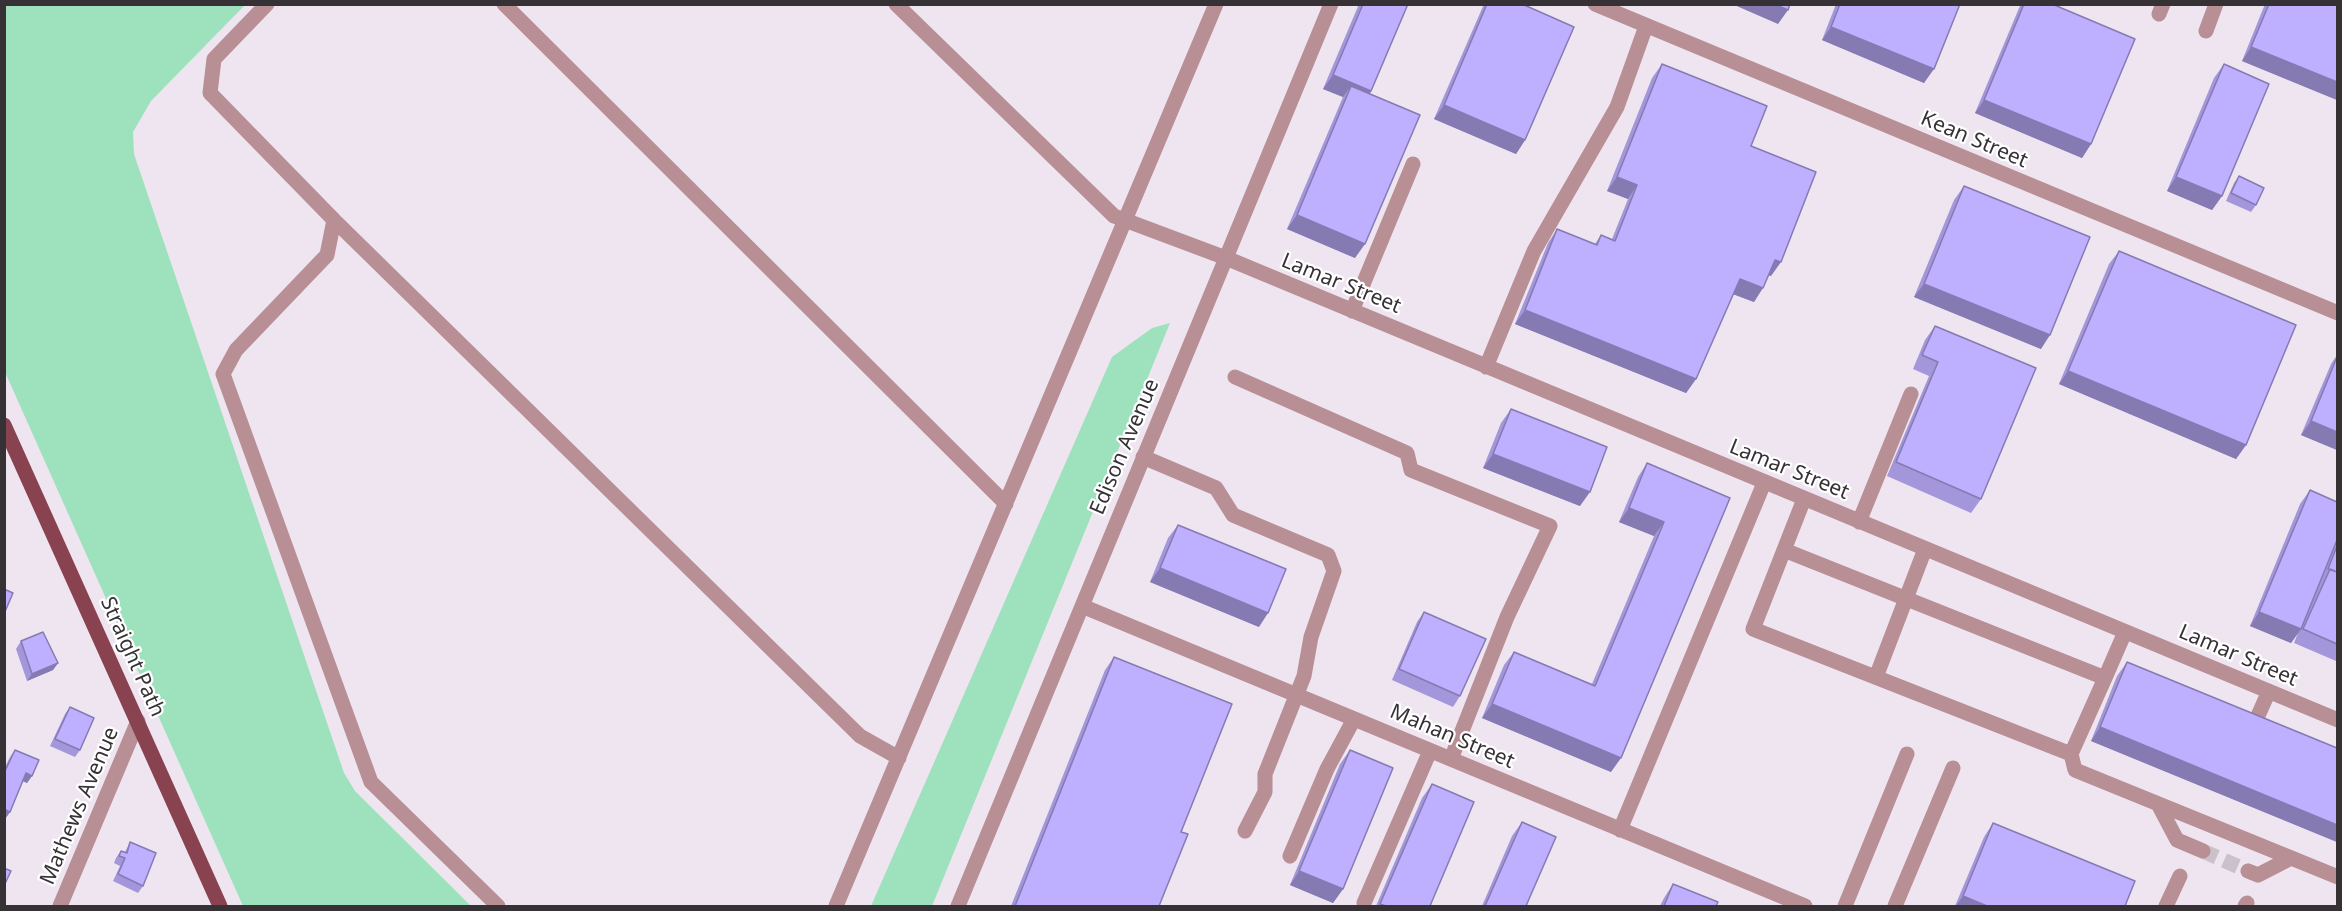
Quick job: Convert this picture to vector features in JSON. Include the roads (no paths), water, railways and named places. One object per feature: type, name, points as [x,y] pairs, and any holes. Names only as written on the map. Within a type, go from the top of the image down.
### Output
[{"type":"main road","name":"Straight Path","points":[[4,425],[220,906]]},
{"type":"street","points":[[267,4],[214,59],[210,93],[334,220],[860,736],[899,758]]},
{"type":"street","points":[[504,4],[1006,504]]},
{"type":"street","name":"Lamar Street","points":[[896,4],[1114,216],[1226,258],[2337,720]]},
{"type":"street","points":[[836,906],[1216,4]]},
{"type":"street","name":"Edison Avenue","points":[[958,906],[1331,4]]},
{"type":"street","points":[[2206,31],[2216,4]]},
{"type":"street","name":"Kean Street","points":[[1597,5],[2337,313]]},
{"type":"street","points":[[1486,367],[1533,251],[1617,107],[1646,26]]},
{"type":"street","points":[[1352,311],[1413,164]]},
{"type":"street","points":[[334,220],[327,255],[236,350],[223,374],[370,782],[498,906]]},
{"type":"street","points":[[1235,377],[1407,453],[1411,470],[1550,526],[1507,617],[1451,759]]},
{"type":"street","points":[[1859,522],[1911,394]]},
{"type":"street","points":[[1143,457],[1216,488],[1233,516],[1328,555],[1334,571],[1311,637],[1304,676],[1265,774],[1264,792],[1245,831]]},
{"type":"street","points":[[1620,830],[1764,483]]},
{"type":"street","points":[[1804,499],[1753,629],[2072,754]]},
{"type":"street","points":[[1876,677],[1925,549]]},
{"type":"street","points":[[1784,550],[2105,678]]},
{"type":"street","name":"Mahan Street","points":[[1082,606],[1805,906]]},
{"type":"street","points":[[2125,632],[2072,754],[2075,770],[2337,877]]},
{"type":"street","points":[[2253,727],[2269,691]]},
{"type":"street","points":[[1290,856],[1326,769],[1354,719]]},
{"type":"street","name":"Mathews Avenue","points":[[60,906],[138,721]]},
{"type":"street","points":[[1364,903],[1430,751]]},
{"type":"street","points":[[1845,906],[1907,754]]},
{"type":"street","points":[[1895,906],[1953,768]]},
{"type":"street","points":[[2158,804],[2177,840],[2203,851]]},
{"type":"street","points":[[2248,871],[2258,875],[2291,858]]},
{"type":"street","points":[[2166,906],[2180,876]]},
{"type":"tunnel","points":[[2203,851],[2248,871]]}]
